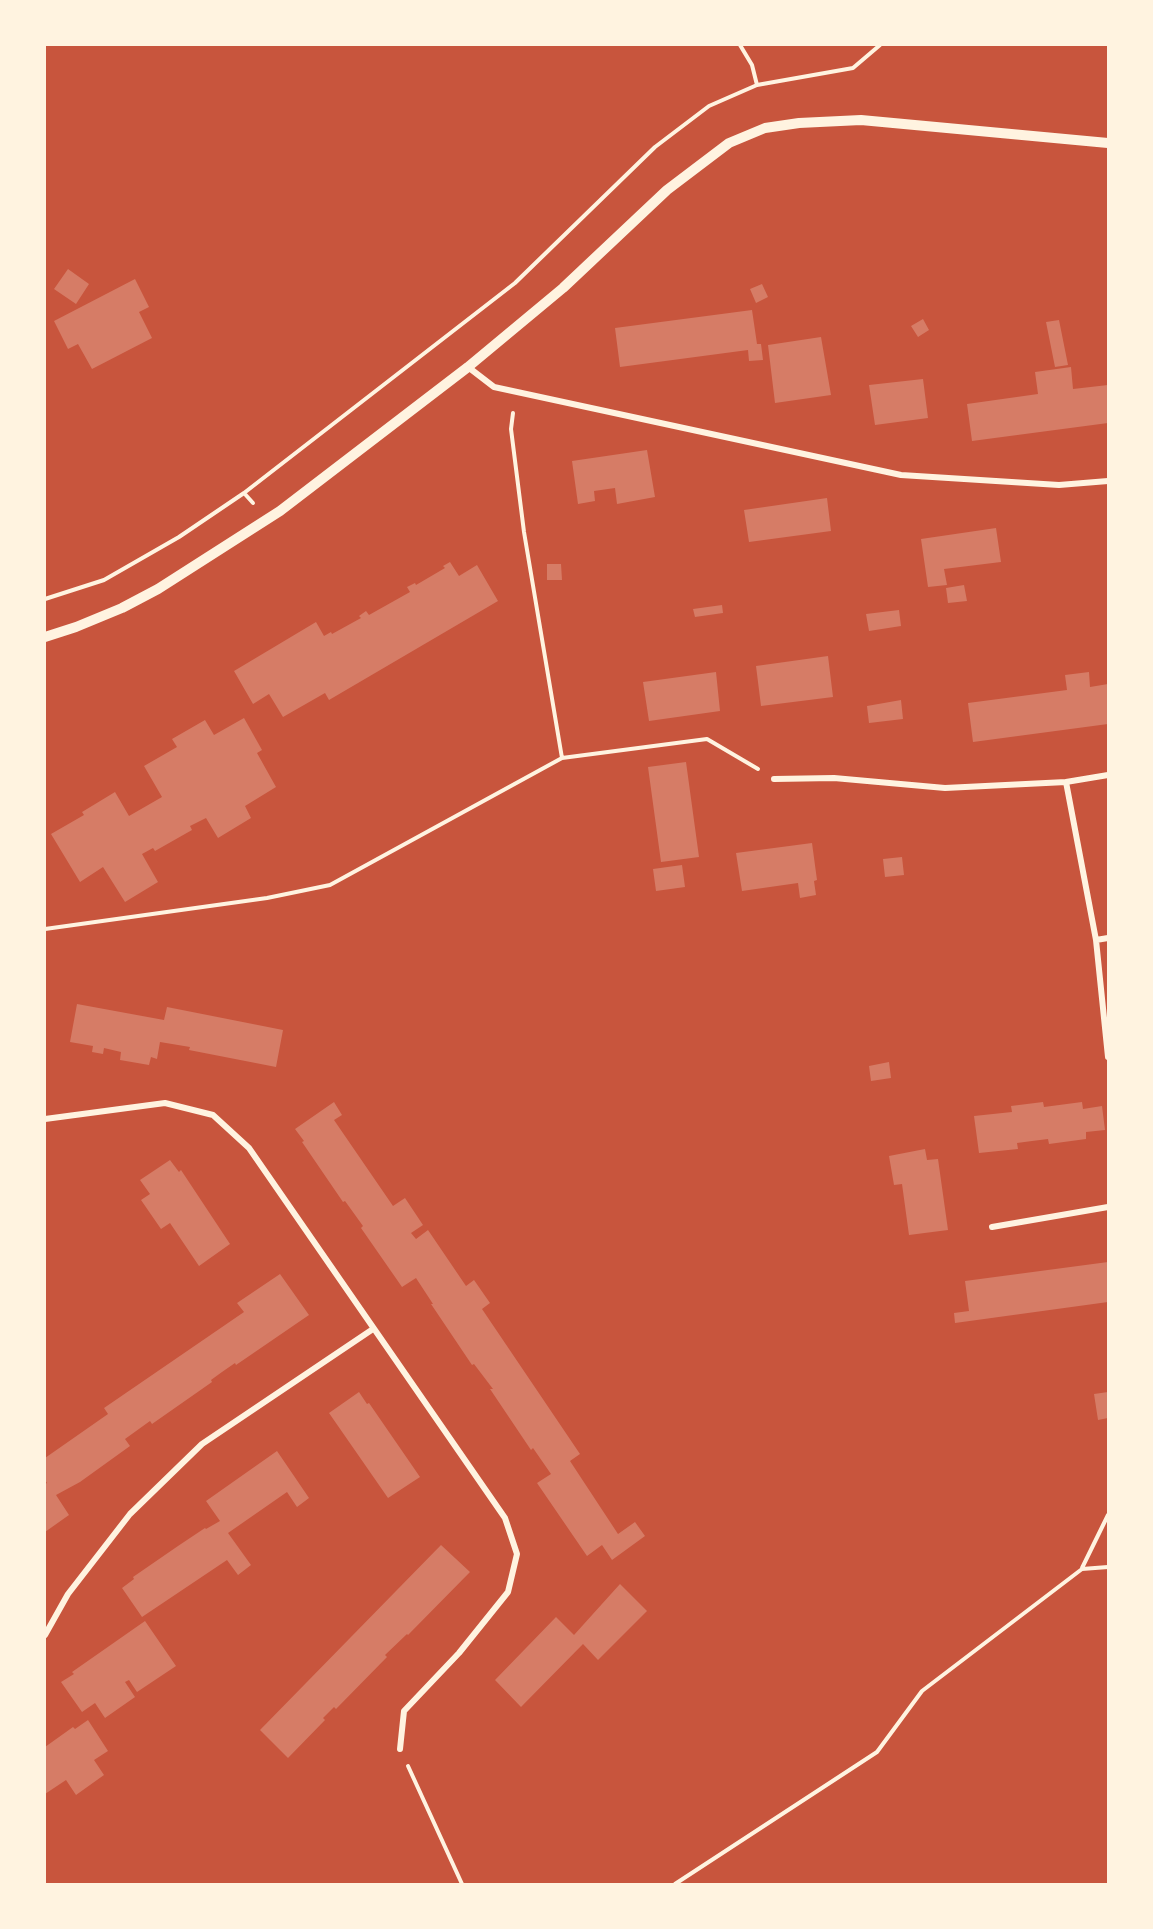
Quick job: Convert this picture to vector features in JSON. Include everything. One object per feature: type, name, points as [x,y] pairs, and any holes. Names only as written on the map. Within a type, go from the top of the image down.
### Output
[{"type":"street","points":[[45,637],[86,623],[158,590],[268,518],[468,367],[562,288],[667,190],[729,143],[765,128],[799,123],[861,120],[1108,143]]},
{"type":"street","points":[[468,367],[494,387],[902,475],[1059,485],[1108,481]]},
{"type":"street","points":[[774,779],[834,778],[945,788],[1066,782],[1108,775]]},
{"type":"street","points":[[1066,782],[1096,940],[1108,1058]]},
{"type":"street","points":[[1096,940],[1108,938]]},
{"type":"street","points":[[45,1119],[165,1103],[213,1115],[249,1148],[505,1518],[517,1554],[508,1592],[459,1653],[404,1711],[400,1749]]},
{"type":"street","points":[[992,1227],[1108,1206]]},
{"type":"street","points":[[45,1635],[68,1594],[130,1514],[202,1444],[373,1329]]},
{"type":"path","points":[[740,45],[752,65],[757,85]]},
{"type":"path","points":[[45,599],[104,580],[179,537],[244,493],[515,283],[655,147],[709,106],[757,85],[853,68],[880,45]]},
{"type":"path","points":[[516,391],[511,429],[524,532],[562,758]]},
{"type":"path","points":[[244,493],[268,518]]},
{"type":"path","points":[[45,929],[267,898],[330,885],[562,758],[707,740],[774,779]]},
{"type":"path","points":[[675,1884],[877,1752],[922,1690],[1082,1569],[1108,1515]]},
{"type":"path","points":[[1082,1569],[1108,1567]]},
{"type":"path","points":[[400,1749],[462,1884]]},
{"type":"building","points":[[68,269],[89,284],[76,304],[54,289]]},
{"type":"building","points":[[135,279],[149,307],[139,312],[152,338],[92,369],[78,344],[68,349],[54,321]]},
{"type":"building","points":[[762,284],[768,297],[756,303],[750,289]]},
{"type":"building","points":[[752,310],[757,344],[761,344],[763,360],[749,361],[748,350],[620,367],[615,328]]},
{"type":"building","points":[[923,319],[929,330],[918,337],[911,326]]},
{"type":"building","points":[[1059,320],[1068,365],[1055,367],[1046,322]]},
{"type":"building","points":[[821,337],[831,395],[775,403],[768,345]]},
{"type":"building","points":[[1071,367],[1073,389],[1108,385],[1108,423],[972,441],[967,404],[1038,394],[1035,372]]},
{"type":"building","points":[[923,379],[928,418],[875,425],[869,385]]},
{"type":"building","points":[[647,450],[655,497],[617,504],[615,488],[594,491],[595,501],[578,504],[572,461]]},
{"type":"building","points":[[827,498],[831,531],[749,542],[744,510]]},
{"type":"building","points":[[996,528],[1001,562],[944,569],[947,585],[928,587],[921,539]]},
{"type":"building","points":[[450,562],[459,576],[477,565],[498,601],[329,700],[325,693],[283,717],[269,694],[253,704],[234,671],[316,622],[324,636],[331,632],[332,634],[361,618],[359,616],[366,611],[369,615],[410,592],[407,587],[415,583],[416,585],[445,568],[443,566]]},
{"type":"building","points":[[547,564],[561,564],[562,580],[547,580]]},
{"type":"building","points":[[964,585],[967,601],[948,603],[946,588]]},
{"type":"building","points":[[722,605],[723,613],[695,617],[693,609]]},
{"type":"building","points":[[899,610],[901,626],[869,631],[866,614]]},
{"type":"building","points":[[828,656],[833,697],[761,706],[756,666]]},
{"type":"building","points":[[716,672],[720,711],[649,721],[643,682]]},
{"type":"building","points":[[1089,672],[1090,687],[1108,684],[1108,724],[973,742],[968,703],[1067,690],[1065,675]]},
{"type":"building","points":[[901,700],[903,719],[869,723],[867,706]]},
{"type":"building","points":[[244,718],[262,750],[257,753],[276,787],[245,806],[251,818],[218,838],[206,818],[190,826],[192,830],[155,851],[153,848],[142,854],[158,882],[125,902],[103,867],[80,882],[51,834],[84,815],[82,812],[115,792],[129,816],[162,797],[144,766],[177,747],[172,739],[205,720],[214,735]]},
{"type":"building","points":[[686,762],[699,857],[661,862],[648,767]]},
{"type":"building","points":[[812,843],[817,880],[814,881],[816,895],[800,898],[798,883],[742,891],[736,853]]},
{"type":"building","points":[[902,857],[904,875],[885,877],[883,859]]},
{"type":"building","points":[[682,865],[685,887],[656,891],[653,869]]},
{"type":"building","points":[[77,1004],[164,1020],[167,1007],[283,1030],[276,1067],[160,1042],[157,1059],[151,1057],[149,1065],[120,1060],[121,1052],[104,1048],[103,1054],[92,1052],[93,1046],[70,1042]]},
{"type":"building","points":[[889,1062],[891,1078],[871,1081],[869,1066]]},
{"type":"building","points":[[334,1102],[342,1115],[334,1120],[393,1206],[405,1198],[423,1225],[411,1233],[416,1239],[428,1230],[466,1286],[474,1280],[490,1303],[482,1309],[580,1454],[570,1461],[618,1534],[635,1522],[645,1536],[612,1560],[602,1545],[587,1556],[537,1483],[551,1474],[533,1448],[531,1450],[490,1389],[493,1389],[474,1364],[472,1365],[416,1278],[402,1287],[361,1228],[363,1226],[345,1201],[343,1202],[302,1142],[304,1141],[295,1129]]},
{"type":"building","points":[[1043,1102],[1044,1107],[1082,1102],[1083,1109],[1102,1106],[1105,1130],[1086,1132],[1086,1139],[1049,1144],[1048,1139],[1032,1141],[1017,1143],[1018,1149],[979,1153],[974,1116],[1012,1112],[1011,1106]]},
{"type":"building","points":[[925,1149],[927,1160],[938,1159],[948,1230],[909,1235],[902,1184],[894,1185],[889,1156]]},
{"type":"building","points":[[170,1160],[179,1172],[181,1170],[230,1244],[199,1266],[170,1223],[161,1229],[141,1200],[150,1194],[140,1180]]},
{"type":"building","points":[[1108,1262],[1108,1302],[955,1323],[954,1313],[969,1311],[965,1281]]},
{"type":"building","points":[[280,1274],[309,1315],[236,1365],[235,1363],[222,1372],[211,1380],[212,1382],[152,1424],[150,1421],[125,1439],[130,1446],[80,1482],[56,1495],[69,1515],[45,1532],[45,1484],[47,1483],[45,1458],[108,1414],[104,1408],[244,1312],[237,1303]]},
{"type":"building","points":[[359,1392],[420,1477],[388,1498],[329,1413]]},
{"type":"building","points":[[1108,1392],[1108,1418],[1098,1420],[1094,1394]]},
{"type":"building","points":[[277,1451],[309,1498],[297,1507],[287,1492],[228,1533],[251,1565],[238,1575],[227,1560],[142,1617],[122,1588],[134,1579],[133,1577],[178,1546],[220,1521],[206,1501]]},
{"type":"building","points":[[441,1545],[470,1572],[385,1655],[387,1657],[336,1709],[334,1707],[323,1718],[325,1720],[288,1758],[260,1730]]},
{"type":"building","points":[[620,1584],[647,1611],[598,1660],[583,1644],[521,1707],[495,1680],[556,1617],[574,1635]]},
{"type":"building","points":[[145,1621],[176,1666],[137,1692],[129,1680],[125,1682],[135,1697],[105,1718],[95,1703],[82,1712],[61,1682]]},
{"type":"building","points":[[88,1720],[108,1751],[94,1760],[104,1775],[76,1795],[66,1780],[45,1794],[45,1747],[73,1727],[75,1729]]}]
